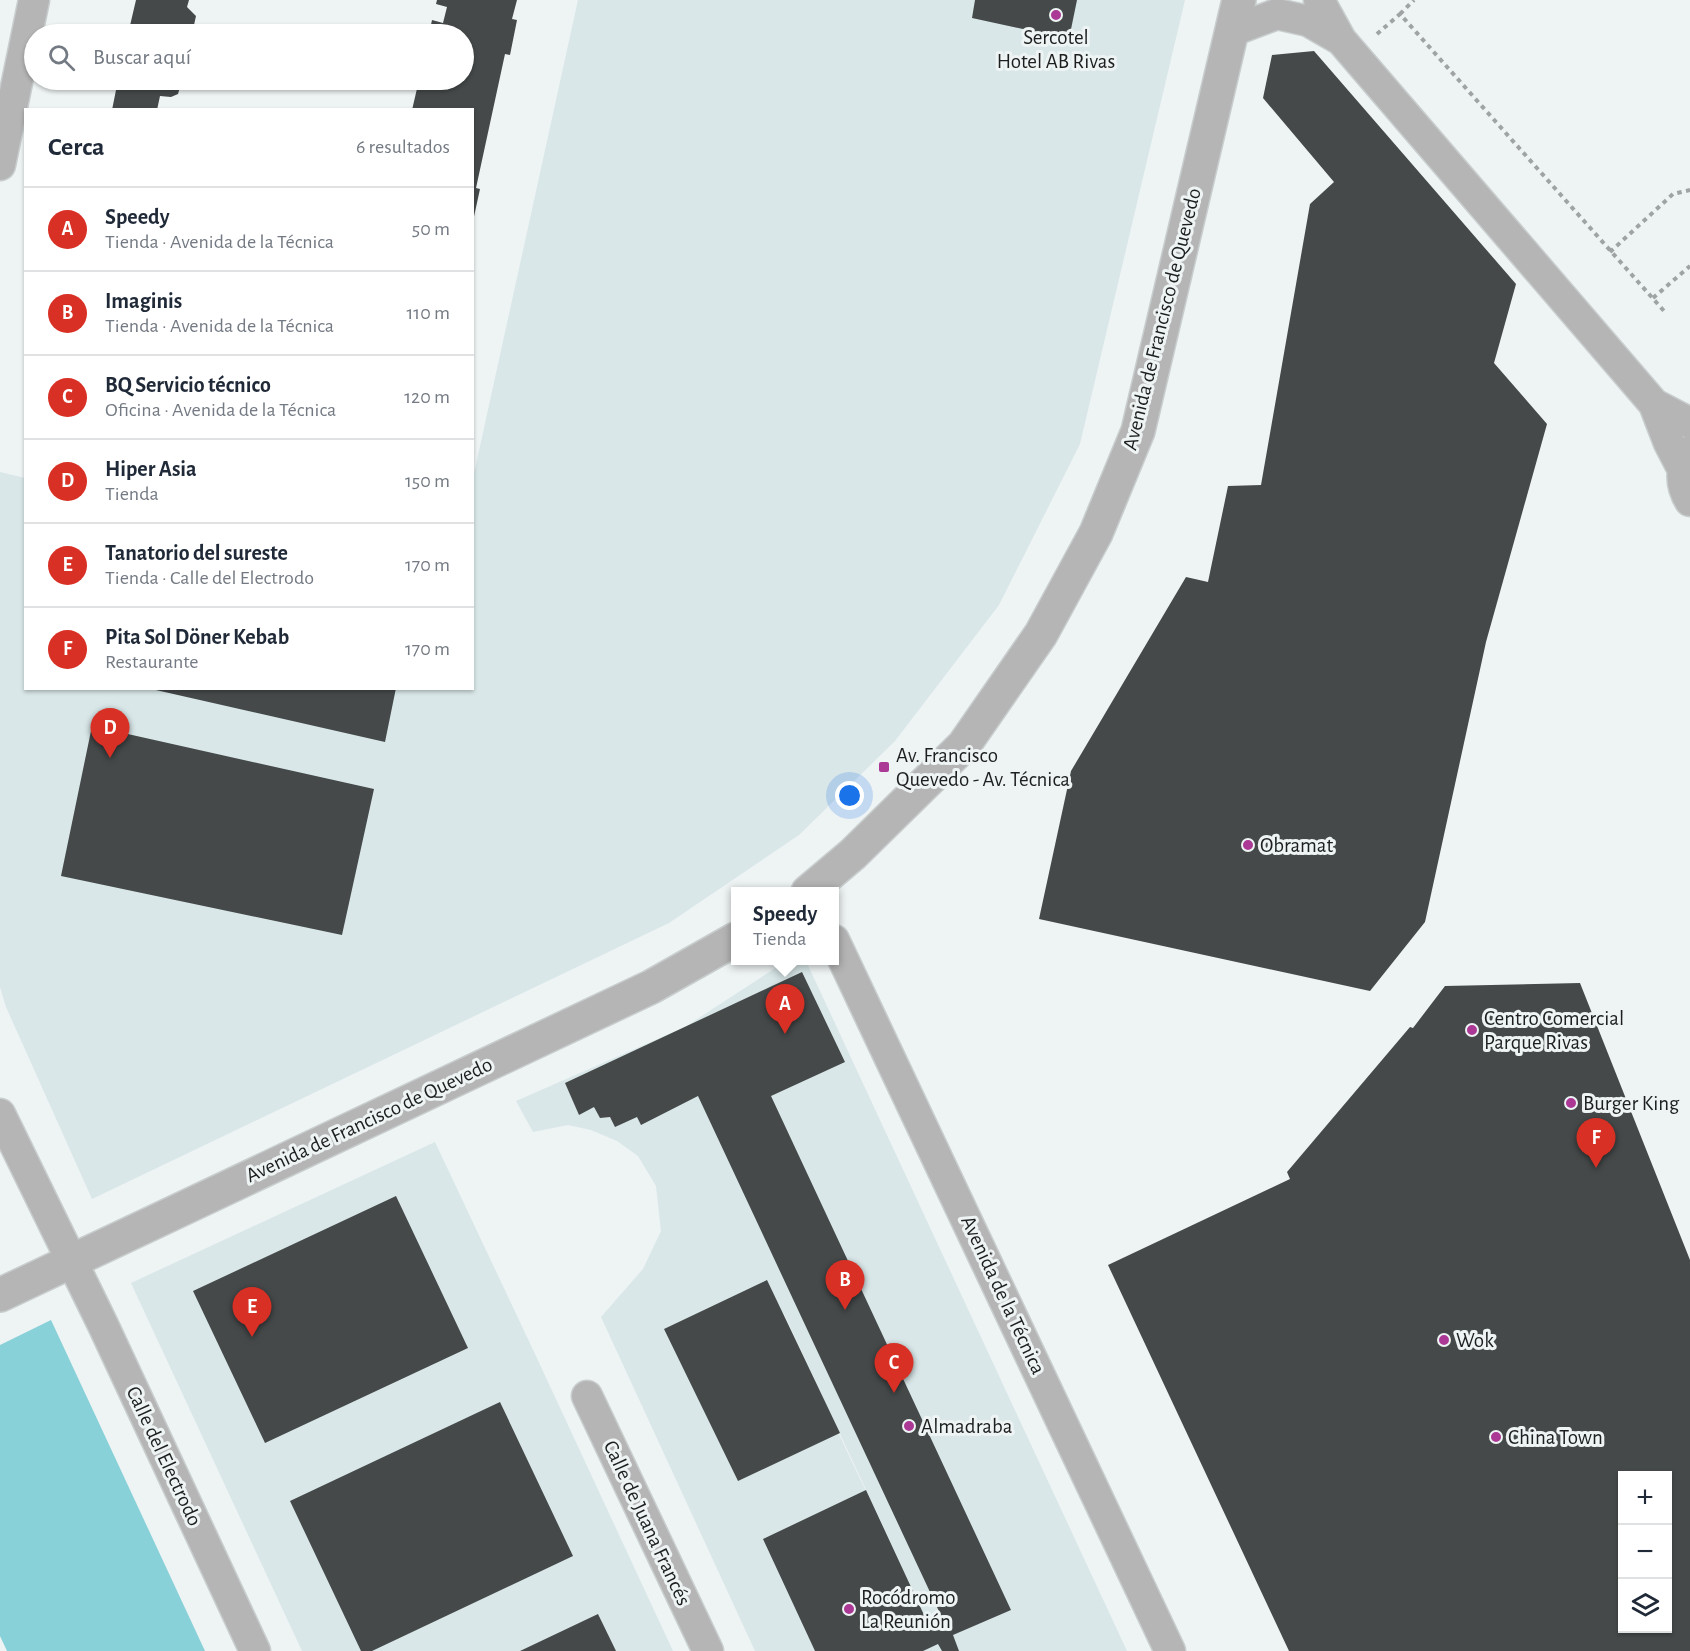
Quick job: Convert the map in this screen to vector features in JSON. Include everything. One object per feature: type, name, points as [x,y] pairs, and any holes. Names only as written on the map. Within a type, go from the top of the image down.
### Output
[{"type":"street","points":[[29,24],[34,0]]},
{"type":"street","name":"Avenida de Francisco de Quevedo","points":[[813,887],[861,847],[964,745],[1041,634],[1096,533],[1138,431],[1239,0]]},
{"type":"street","points":[[1318,0],[1348,47],[1654,404],[1669,443],[1686,460],[1682,482],[1690,501]]},
{"type":"street","points":[[1232,31],[1277,14],[1308,21],[1348,47]]},
{"type":"street","points":[[0,165],[24,49]]},
{"type":"street","points":[[1654,404],[1690,423]]},
{"type":"street","name":"Avenida de Francisco de Quevedo","points":[[0,1296],[651,987],[731,941]]},
{"type":"street","name":"Avenida de la Técnica","points":[[839,951],[1170,1651]]},
{"type":"street","name":"Calle del Electrodo","points":[[0,1114],[255,1651]]},
{"type":"street","name":"Calle de Juana Francés","points":[[587,1396],[708,1651]]},
{"type":"path","points":[[1348,47],[1400,14],[1414,0]]},
{"type":"path","points":[[1400,14],[1664,311]]},
{"type":"path","points":[[1610,252],[1673,194],[1690,190]]},
{"type":"path","points":[[1653,298],[1690,266]]},
{"type":"shaded area","points":[[578,0],[1185,0],[1080,444],[999,605],[895,741],[799,835],[669,923],[92,1199],[6,1007],[0,987],[0,472],[24,478],[24,690],[474,690],[474,473]]},
{"type":"shaded area","points":[[780,965],[808,965],[1127,1651],[755,1651],[601,1317],[643,1269],[661,1231],[656,1186],[638,1156],[617,1141],[591,1130],[568,1125],[533,1132],[516,1101],[685,1027]],"holes":[[[783,1314],[784,1314],[897,1556],[852,1462]]]},
{"type":"shaded area","points":[[435,1142],[673,1651],[302,1651],[131,1283]]},
{"type":"shaded area","points":[[51,1320],[205,1651],[7,1651],[0,1636],[0,1345]]},
{"type":"building","points":[[136,0],[189,0],[187,7],[196,16],[194,24],[130,24]]},
{"type":"building","points":[[437,0],[517,0],[512,19],[517,20],[510,55],[505,54],[476,188],[480,189],[474,216],[474,108],[412,108],[417,90],[474,90],[474,24],[431,24],[432,20],[443,23],[447,7],[436,4]]},
{"type":"building","points":[[975,0],[1077,0],[1069,39],[972,18]]},
{"type":"building","points":[[1314,51],[1516,284],[1494,363],[1547,424],[1486,642],[1425,922],[1370,991],[1039,919],[1071,771],[1186,577],[1208,582],[1228,486],[1261,485],[1310,204],[1334,182],[1263,98],[1272,55]]},
{"type":"building","points":[[116,90],[179,90],[178,94],[171,97],[160,96],[157,108],[112,108]]},
{"type":"building","points":[[156,690],[396,690],[385,742]]},
{"type":"building","points":[[92,726],[374,789],[342,935],[61,876]]},
{"type":"building","points":[[802,972],[845,1062],[771,1096],[1011,1610],[953,1635],[959,1651],[942,1651],[938,1644],[923,1651],[815,1651],[763,1539],[866,1490],[931,1630],[944,1622],[698,1096],[641,1125],[637,1117],[615,1127],[610,1117],[600,1118],[594,1107],[579,1115],[565,1083]]},
{"type":"building","points":[[1580,983],[1690,1260],[1690,1651],[1289,1651],[1108,1265],[1290,1179],[1287,1172],[1410,1027],[1413,1028],[1445,986]]},
{"type":"building","points":[[396,1196],[468,1348],[265,1443],[193,1291]]},
{"type":"building","points":[[767,1280],[840,1433],[738,1481],[664,1329]]},
{"type":"building","points":[[500,1402],[573,1556],[372,1651],[361,1651],[290,1501]]},
{"type":"building","points":[[598,1614],[616,1651],[520,1651]]},
{"type":"place","name":"Sercotel Hotel AB Rivas","points":[[1056,15]]},
{"type":"place","name":"Hiper Asia","points":[[110,758]]},
{"type":"place","name":"Av. Francisco Quevedo - Av. Técnica","points":[[884,767]]},
{"type":"place","name":"Obramat","points":[[1248,845]]},
{"type":"place","name":"Centro Comercial Parque Rivas","points":[[1472,1030]]},
{"type":"place","name":"Speedy","points":[[785,1034]]},
{"type":"place","name":"Burger King","points":[[1571,1103]]},
{"type":"place","name":"Pita Sol Döner Kebab","points":[[1596,1168]]},
{"type":"place","name":"Imaginis","points":[[845,1310]]},
{"type":"place","name":"Tanatorio del sureste","points":[[252,1337]]},
{"type":"place","name":"Wok","points":[[1444,1340]]},
{"type":"place","name":"BQ Servicio técnico","points":[[894,1393]]},
{"type":"place","name":"Almadraba","points":[[909,1426]]},
{"type":"place","name":"China Town","points":[[1496,1437]]},
{"type":"place","name":"Rocódromo La Reunión","points":[[849,1609]]}]
